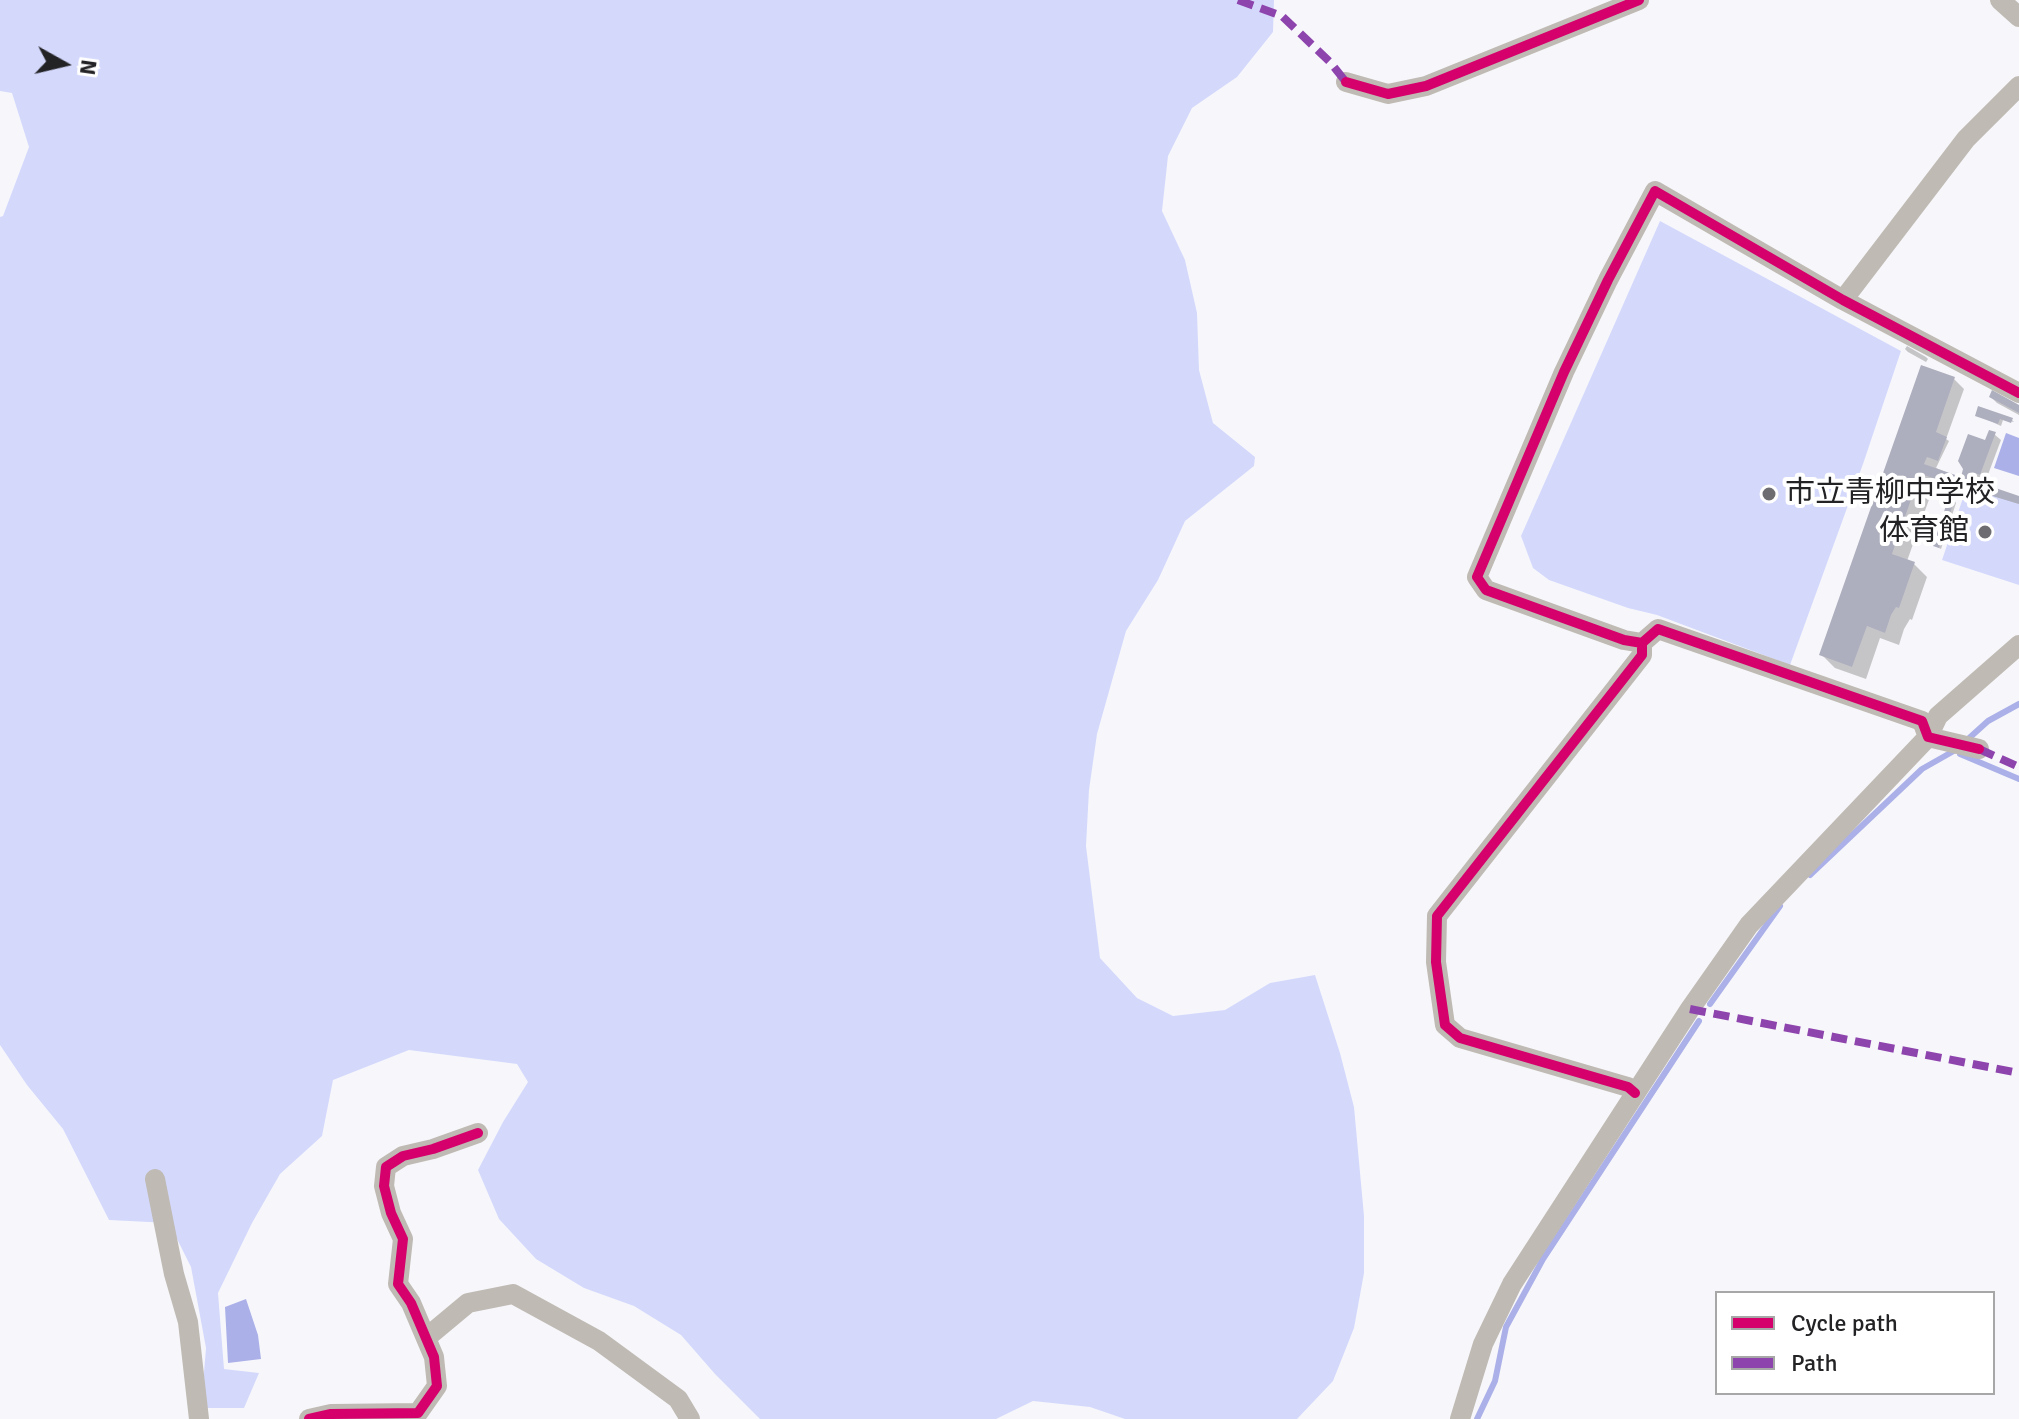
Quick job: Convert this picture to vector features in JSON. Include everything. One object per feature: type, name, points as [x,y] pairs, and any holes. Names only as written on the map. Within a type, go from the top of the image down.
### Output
[{"type":"street","points":[[1346,82],[1388,94],[1426,86],[1639,0]]},
{"type":"street","points":[[2000,0],[2019,17]]},
{"type":"street","points":[[1843,300],[1966,139],[2019,86]]},
{"type":"street","points":[[1642,643],[1624,640],[1486,590],[1477,577],[1564,372],[1655,191],[1843,300],[2019,393]]},
{"type":"street","points":[[1635,1093],[1628,1087],[1460,1038],[1445,1025],[1436,962],[1437,916],[1642,655],[1642,643],[1658,629],[1922,721],[1928,737]]},
{"type":"street","points":[[1460,1419],[1483,1344],[1512,1284],[1635,1093],[1749,925],[1928,737],[1938,716],[2019,645]]},
{"type":"street","points":[[1928,737],[1979,749]]},
{"type":"street","points":[[309,1419],[331,1414],[418,1413],[437,1386],[434,1357],[411,1303],[398,1284],[403,1239],[391,1213],[384,1186],[386,1167],[403,1156],[478,1133]]},
{"type":"street","points":[[155,1179],[174,1274],[188,1322],[199,1419]]},
{"type":"street","points":[[426,1338],[468,1303],[513,1294],[599,1341],[678,1399],[690,1419]]},
{"type":"shaded area","points":[[0,0],[1274,0],[1273,32],[1237,77],[1192,108],[1168,156],[1162,211],[1185,260],[1197,313],[1199,370],[1213,423],[1255,457],[1254,466],[1185,521],[1158,580],[1126,631],[1097,734],[1089,790],[1086,846],[1100,958],[1137,998],[1173,1016],[1225,1010],[1270,983],[1315,975],[1354,1107],[1364,1216],[1364,1273],[1354,1328],[1333,1381],[1297,1419],[1125,1419],[1090,1407],[1033,1401],[996,1419],[760,1419],[681,1335],[634,1306],[584,1288],[536,1259],[499,1219],[478,1170],[528,1082],[517,1064],[409,1050],[333,1080],[322,1136],[280,1174],[218,1293],[224,1369],[259,1373],[244,1408],[201,1408],[206,1348],[191,1267],[169,1223],[109,1220],[63,1129],[0,1045],[0,217],[29,147],[12,93],[0,91]]},
{"type":"shaded area","points":[[1660,221],[1901,351],[1790,665],[1657,615],[1549,580],[1533,568],[1521,536]]},
{"type":"shaded area","points":[[2006,433],[2019,438],[2019,476],[1994,468]]},
{"type":"shaded area","name":"体育館","points":[[1967,486],[2019,504],[2019,585],[1942,560]]},
{"type":"shaded area","points":[[246,1299],[258,1335],[261,1359],[228,1363],[225,1307]]},
{"type":"building","points":[[1921,365],[1955,377],[1936,432],[1947,437],[1938,461],[1927,457],[1924,464],[1961,477],[1963,469],[1958,461],[1968,434],[1985,440],[1989,430],[1996,432],[1980,475],[1972,472],[1969,479],[2019,496],[2019,504],[1920,474],[1892,554],[1915,562],[1899,608],[1896,607],[1891,615],[1885,633],[1867,626],[1852,667],[1819,655]]},
{"type":"building","points":[[1992,390],[2019,405],[2019,413],[1989,397]]},
{"type":"building","points":[[1978,406],[2013,418],[2011,423],[2000,419],[1998,424],[1975,416]]},
{"type":"building","points":[[1949,496],[1955,498],[1939,548],[1933,546]]},
{"type":"waterway","points":[[1967,740],[1988,721],[2019,704]]},
{"type":"waterway","points":[[1810,875],[1922,769],[1959,748]]},
{"type":"waterway","points":[[1960,754],[2019,779]]},
{"type":"waterway","points":[[1710,1004],[1780,906]]},
{"type":"waterway","points":[[1477,1419],[1495,1381],[1506,1327],[1543,1259],[1699,1021]]},
{"type":"marked path","points":[[1238,0],[1282,16],[1330,62],[1346,82]]},
{"type":"marked path","points":[[1979,749],[2019,767]]},
{"type":"marked path","points":[[1690,1009],[2019,1073]]},
{"type":"cycle path","points":[[1346,82],[1388,94],[1426,86],[1639,0]]},
{"type":"cycle path","points":[[1642,643],[1624,640],[1486,590],[1477,577],[1564,372],[1655,191],[1843,300],[2019,393]]},
{"type":"cycle path","points":[[1635,1093],[1628,1087],[1460,1038],[1445,1025],[1436,962],[1437,916],[1642,655],[1642,643],[1658,629],[1922,721],[1928,737],[1979,749]]},
{"type":"cycle path","points":[[309,1419],[331,1414],[418,1413],[437,1386],[434,1357],[411,1303],[398,1284],[403,1239],[391,1213],[384,1186],[386,1167],[403,1156],[478,1133]]},
{"type":"place","name":"市立青柳中学校","points":[[1769,494]]},
{"type":"place","name":"体育館","points":[[1985,532]]}]
